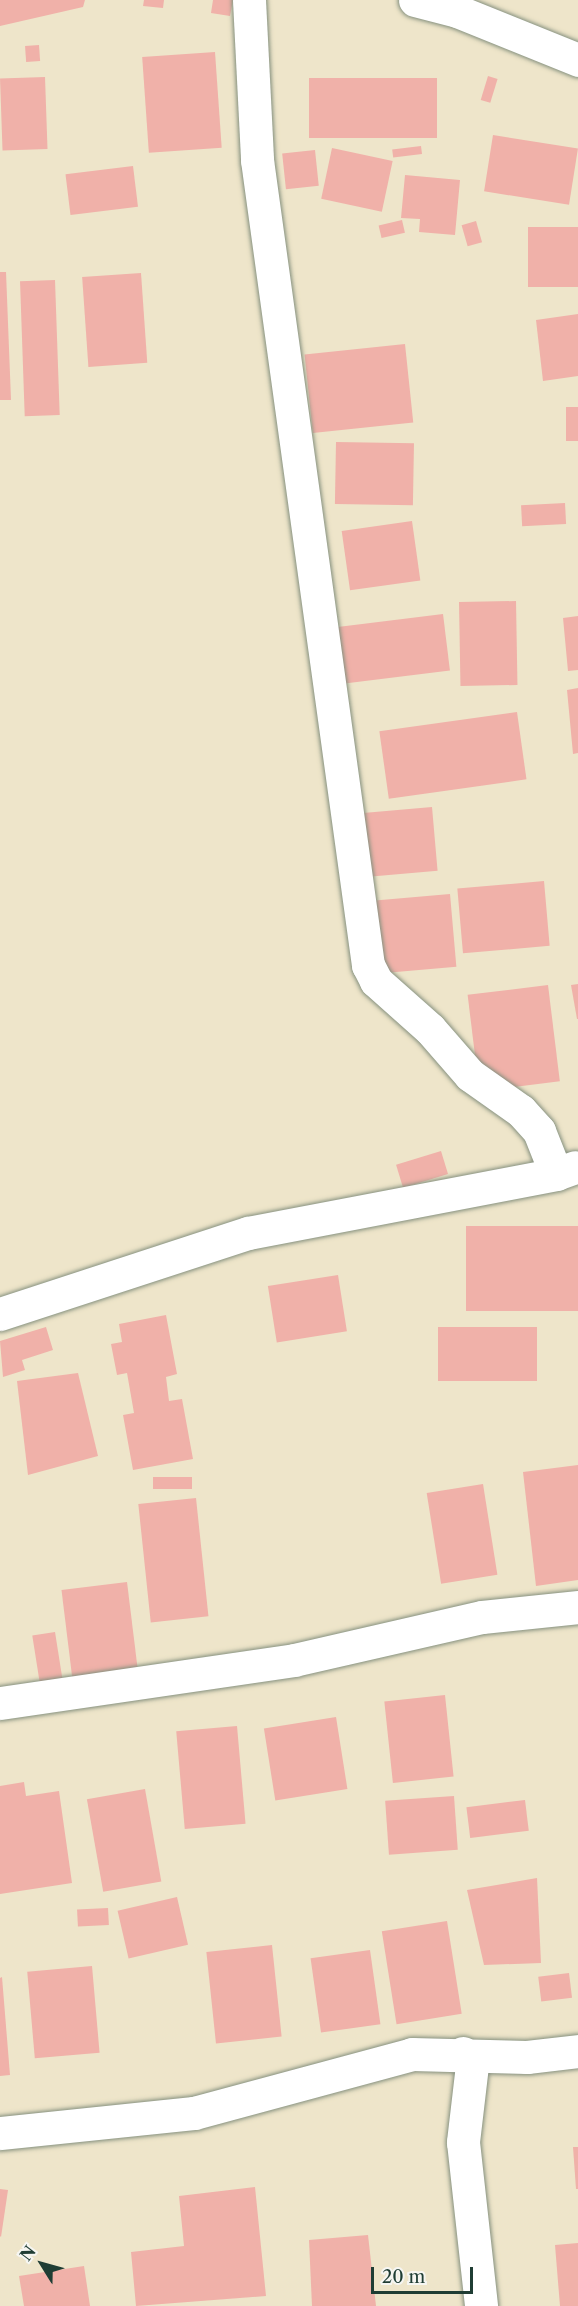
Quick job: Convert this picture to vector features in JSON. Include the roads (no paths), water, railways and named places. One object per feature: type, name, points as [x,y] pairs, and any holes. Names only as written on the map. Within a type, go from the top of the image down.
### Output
[{"type":"street","points":[[0,1314],[248,1233],[567,1170],[527,1118],[470,1075],[430,1029],[376,981],[368,965],[257,160],[249,0]]},
{"type":"street","points":[[415,0],[457,11],[578,60]]},
{"type":"street","points":[[0,1703],[294,1660],[482,1617],[578,1606]]},
{"type":"street","points":[[0,2133],[194,2113],[412,2054],[463,2053],[527,2056],[578,2051]]},
{"type":"street","points":[[463,2053],[472,2065],[463,2142],[481,2306]]}]
